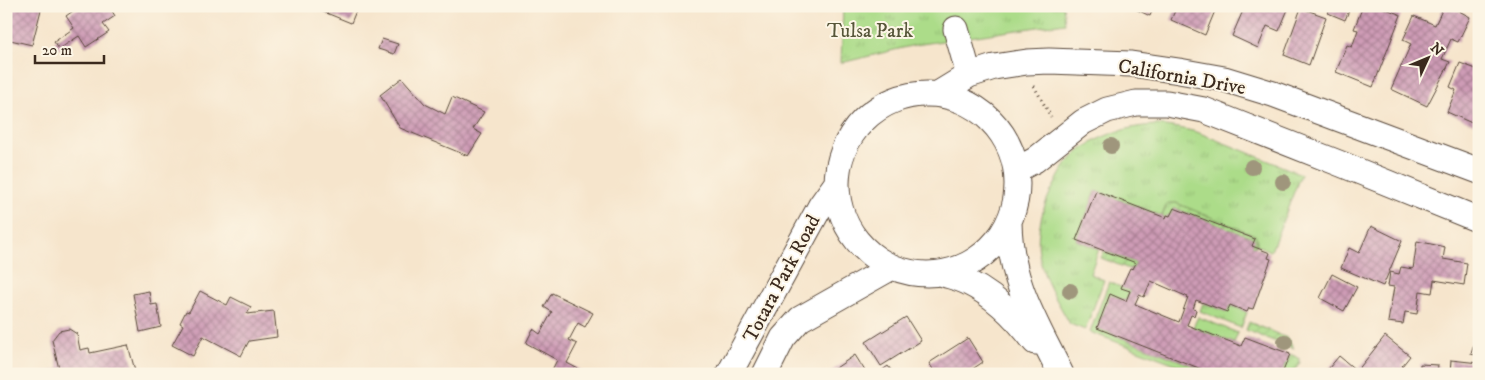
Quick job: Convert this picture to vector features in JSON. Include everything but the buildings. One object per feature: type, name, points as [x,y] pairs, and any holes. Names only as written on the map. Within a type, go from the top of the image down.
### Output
[{"type":"street","points":[[956,29],[969,75]]},
{"type":"street","name":"California Drive","points":[[938,94],[969,75],[994,67],[1048,61],[1131,64],[1224,79],[1273,94],[1479,171]]},
{"type":"street","points":[[1009,222],[994,244],[974,261],[958,269],[924,274],[892,267],[874,257],[858,243],[846,225],[839,205],[836,184],[839,162],[847,142],[859,124],[876,109],[895,99],[916,94],[938,94],[957,99],[975,107],[990,119],[1002,134],[1011,152],[1016,170],[1017,196],[1009,222],[1012,262],[1027,306],[1060,374]]},
{"type":"street","name":"California Drive","points":[[1016,170],[1035,160],[1083,122],[1107,110],[1136,103],[1166,103],[1204,110],[1479,220]]},
{"type":"street","name":"Totara Park Road","points":[[729,374],[820,205],[836,184]]},
{"type":"street","name":"Totara Park Road","points":[[765,374],[784,338],[800,319],[892,267]]},
{"type":"street","points":[[941,273],[966,282],[993,299],[1029,334],[1060,374]]},
{"type":"path","points":[[1028,62],[1034,86],[1041,101],[1063,137]]},
{"type":"green space","name":"Tulsa Park","points":[[843,6],[1063,6],[1065,23],[915,45],[841,63]]},
{"type":"green space","points":[[1158,125],[1197,132],[1301,174],[1271,251],[1256,245],[1258,239],[1176,203],[1166,206],[1162,216],[1096,191],[1076,240],[1099,249],[1090,274],[1104,280],[1085,330],[1070,324],[1041,264],[1038,238],[1045,206],[1062,171],[1081,150],[1104,136],[1131,128]]},
{"type":"green space","points":[[1169,203],[1176,203],[1255,235],[1257,240],[1255,247],[1252,246],[1255,239],[1174,208],[1170,216],[1162,217]]},
{"type":"green space","points":[[1104,251],[1136,263],[1133,269],[1129,269],[1101,258]]},
{"type":"green space","points":[[1109,282],[1130,291],[1126,301],[1110,295],[1097,328],[1214,374],[1202,374],[1090,332]]},
{"type":"green space","points":[[1203,303],[1227,312],[1230,305],[1247,312],[1241,328],[1200,311]]},
{"type":"green space","points":[[1198,317],[1238,333],[1234,343],[1193,327]]},
{"type":"green space","points":[[1249,322],[1287,338],[1294,349],[1246,330]]},
{"type":"green space","points":[[1290,354],[1299,358],[1300,363],[1292,374],[1282,374]]}]
